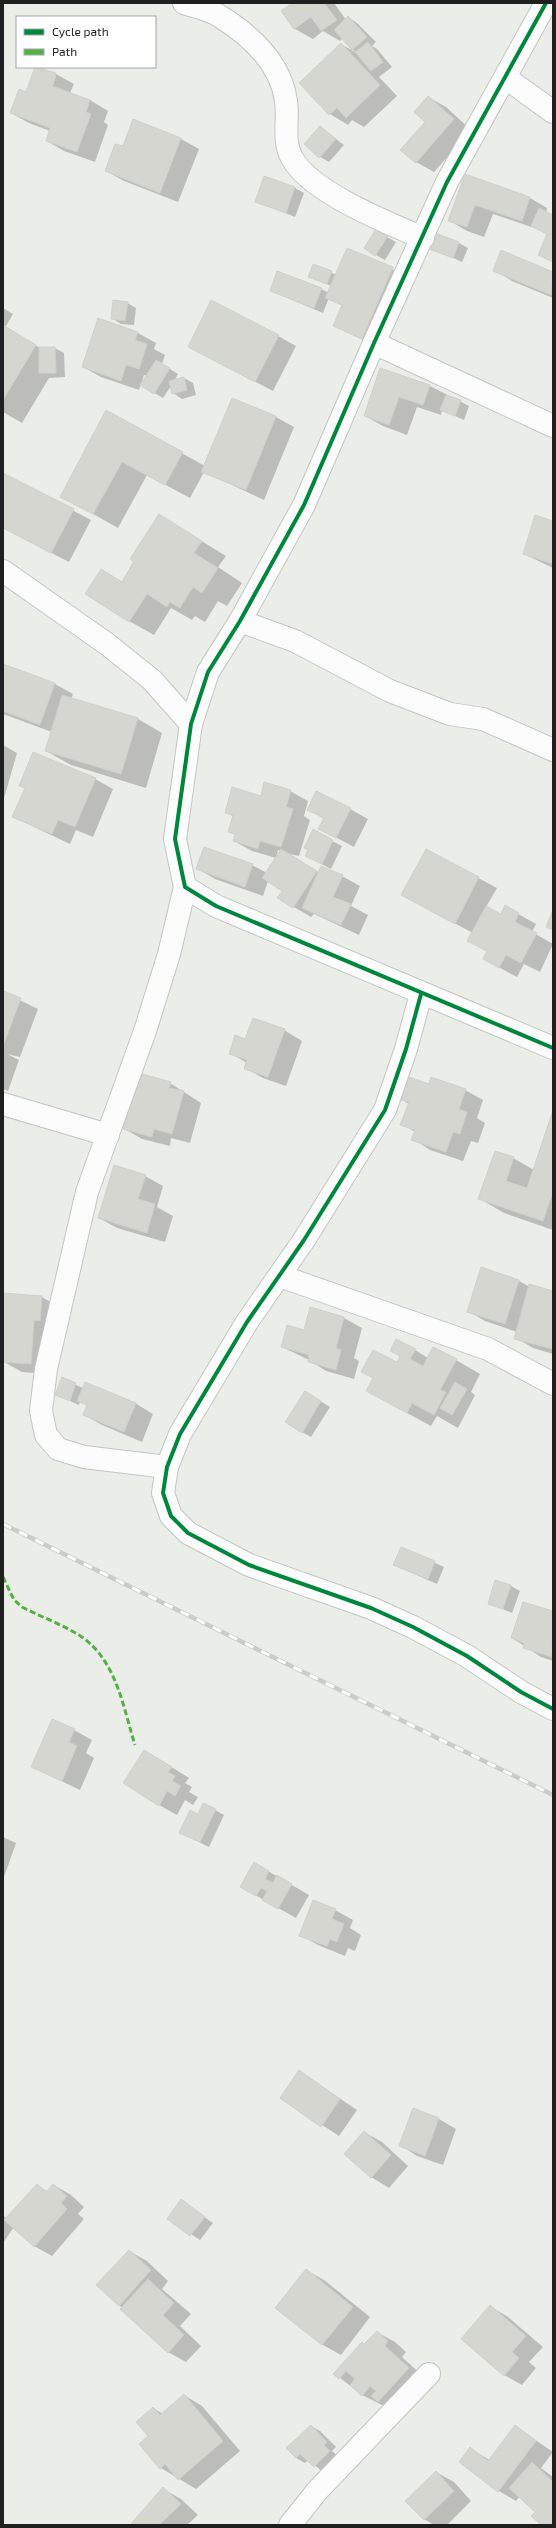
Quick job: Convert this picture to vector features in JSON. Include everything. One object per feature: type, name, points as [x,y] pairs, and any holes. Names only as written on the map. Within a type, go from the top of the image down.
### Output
[{"type":"street","points":[[184,3],[220,16],[254,44],[274,65],[286,100],[287,145],[292,158],[302,170],[331,193],[365,213],[422,238]]},
{"type":"street","points":[[167,1467],[84,1457],[58,1449],[46,1435],[40,1411],[46,1369],[85,1199],[145,1031],[170,954],[185,887],[175,839],[192,724],[208,672],[240,621],[304,505],[374,343],[448,182],[546,3]]},
{"type":"street","points":[[506,78],[553,112]]},
{"type":"street","points":[[374,343],[553,426]]},
{"type":"street","points":[[3,571],[107,644],[152,680],[192,724]]},
{"type":"street","points":[[240,621],[296,641],[390,691],[450,714],[483,719],[553,750]]},
{"type":"street","points":[[185,887],[216,906],[262,924],[421,994],[553,1048]]},
{"type":"street","points":[[421,994],[406,1049],[385,1110],[280,1276],[247,1322],[180,1434],[167,1467],[163,1493],[172,1516],[188,1533],[249,1565],[371,1608],[413,1627],[467,1656],[521,1692],[553,1709]]},
{"type":"street","points":[[3,1104],[108,1135]]},
{"type":"street","points":[[280,1276],[488,1348],[553,1384]]},
{"type":"street","points":[[290,2525],[317,2491],[428,2374]]},
{"type":"building","points":[[292,3],[324,3],[337,20],[321,31],[311,17],[294,29],[281,11]]},
{"type":"building","points":[[348,16],[367,37],[352,50],[334,30]]},
{"type":"building","points":[[368,42],[383,62],[371,71],[355,52]]},
{"type":"building","points":[[341,43],[380,85],[346,118],[337,108],[329,115],[299,83]]},
{"type":"building","points":[[35,68],[38,68],[56,73],[52,86],[90,100],[86,112],[91,114],[77,152],[46,141],[50,128],[10,113],[19,89],[26,92]]},
{"type":"building","points":[[428,96],[454,119],[416,163],[400,150],[425,122],[414,112]]},
{"type":"building","points":[[133,119],[181,138],[160,193],[105,171],[115,144],[123,146]]},
{"type":"building","points":[[320,126],[336,139],[319,158],[304,144]]},
{"type":"building","points":[[465,174],[530,197],[522,221],[475,205],[467,227],[448,221]]},
{"type":"building","points":[[264,176],[295,187],[286,213],[255,202]]},
{"type":"building","points":[[539,208],[553,215],[553,262],[538,255],[547,234],[531,226]]},
{"type":"building","points":[[376,229],[388,236],[375,256],[364,248]]},
{"type":"building","points":[[435,233],[459,242],[453,258],[429,249]]},
{"type":"building","points":[[347,248],[393,267],[362,339],[333,326],[342,305],[325,298]]},
{"type":"building","points":[[501,250],[553,272],[551,295],[493,271]]},
{"type":"building","points":[[313,264],[332,271],[327,284],[308,277]]},
{"type":"building","points":[[277,271],[322,288],[314,308],[270,291]]},
{"type":"building","points":[[113,300],[128,302],[125,321],[111,319]]},
{"type":"building","points":[[211,300],[279,335],[255,382],[188,347]]},
{"type":"building","points":[[98,318],[138,332],[135,340],[147,344],[139,369],[126,365],[121,381],[82,367]]},
{"type":"building","points":[[3,325],[36,345],[3,400]]},
{"type":"building","points":[[39,347],[55,347],[56,373],[39,373]]},
{"type":"building","points":[[156,360],[170,368],[154,394],[140,385]]},
{"type":"building","points":[[380,368],[430,385],[423,405],[399,397],[389,425],[364,416]]},
{"type":"building","points":[[184,377],[187,390],[172,394],[169,381]]},
{"type":"building","points":[[446,395],[461,400],[455,416],[440,410]]},
{"type":"building","points":[[232,398],[276,416],[246,490],[201,472]]},
{"type":"building","points":[[106,410],[183,452],[165,485],[122,462],[93,514],[60,497]]},
{"type":"building","points":[[3,473],[74,509],[51,553],[3,528]]},
{"type":"building","points":[[159,514],[202,541],[194,553],[218,568],[202,593],[193,587],[180,608],[170,602],[167,607],[147,594],[129,622],[85,594],[101,569],[122,582],[134,562],[130,559]]},
{"type":"building","points":[[535,515],[553,521],[553,564],[523,554]]},
{"type":"building","points":[[3,664],[55,683],[40,725],[3,711]]},
{"type":"building","points":[[62,695],[138,718],[121,774],[45,751]]},
{"type":"building","points":[[33,752],[96,778],[75,827],[58,820],[52,834],[12,817],[25,788],[19,786]]},
{"type":"building","points":[[264,782],[291,790],[286,807],[293,809],[281,847],[260,841],[258,849],[233,841],[235,834],[228,832],[233,815],[225,813],[232,787],[261,796]]},
{"type":"building","points":[[316,791],[351,808],[336,838],[318,829],[324,818],[307,810]]},
{"type":"building","points":[[313,829],[333,840],[322,864],[305,856],[308,850],[304,848]]},
{"type":"building","points":[[204,847],[253,864],[245,887],[196,869]]},
{"type":"building","points":[[281,849],[317,871],[293,908],[277,898],[282,891],[262,878]]},
{"type":"building","points":[[426,849],[479,877],[455,924],[401,895]]},
{"type":"building","points":[[321,866],[343,875],[333,897],[351,904],[341,925],[302,908]]},
{"type":"building","points":[[505,905],[519,913],[515,922],[537,933],[521,963],[506,955],[499,968],[483,959],[487,951],[467,941],[486,906],[501,914]]},
{"type":"building","points":[[553,910],[553,930],[546,927]]},
{"type":"building","points":[[3,991],[21,998],[3,1046]]},
{"type":"building","points":[[253,1018],[285,1029],[268,1077],[244,1069],[247,1060],[229,1054],[235,1035],[245,1039]]},
{"type":"building","points":[[139,1073],[171,1082],[169,1088],[184,1091],[172,1134],[154,1129],[152,1137],[123,1129]]},
{"type":"building","points":[[406,1076],[429,1084],[431,1077],[466,1089],[459,1109],[467,1112],[460,1134],[453,1132],[446,1152],[411,1140],[415,1130],[400,1125],[409,1102],[398,1099]]},
{"type":"building","points":[[553,1110],[553,1192],[543,1221],[478,1199],[495,1151],[514,1157],[506,1181],[527,1188]]},
{"type":"building","points":[[114,1165],[146,1175],[138,1199],[155,1204],[147,1233],[98,1218]]},
{"type":"building","points":[[481,1267],[519,1280],[505,1324],[467,1312]]},
{"type":"building","points":[[529,1284],[553,1291],[553,1349],[514,1339]]},
{"type":"building","points":[[3,1293],[42,1296],[40,1321],[34,1320],[31,1364],[3,1362]]},
{"type":"building","points":[[310,1307],[344,1317],[336,1348],[341,1350],[336,1370],[308,1362],[309,1355],[281,1347],[287,1325],[304,1330]]},
{"type":"building","points":[[396,1339],[416,1349],[410,1359],[423,1366],[433,1347],[457,1359],[440,1390],[446,1392],[434,1415],[412,1403],[407,1413],[366,1391],[373,1378],[361,1372],[373,1350],[397,1362],[400,1356],[390,1351]]},
{"type":"building","points":[[62,1377],[76,1383],[70,1401],[55,1395]]},
{"type":"building","points":[[85,1382],[136,1403],[124,1432],[83,1415],[87,1405],[77,1401]]},
{"type":"building","points":[[455,1382],[467,1389],[452,1415],[440,1408]]},
{"type":"building","points":[[305,1391],[321,1401],[302,1433],[285,1422]]},
{"type":"building","points":[[401,1547],[435,1561],[428,1579],[393,1565]]},
{"type":"building","points":[[495,1580],[511,1585],[503,1609],[488,1604]]},
{"type":"building","points":[[523,1602],[553,1611],[552,1657],[523,1648],[524,1643],[511,1638]]},
{"type":"building","points":[[52,1719],[75,1729],[69,1742],[77,1746],[62,1781],[31,1767]]},
{"type":"building","points":[[144,1750],[172,1767],[168,1772],[175,1776],[172,1781],[181,1786],[175,1796],[167,1791],[159,1806],[123,1783]]},
{"type":"building","points":[[203,1803],[216,1809],[200,1842],[179,1833],[190,1810],[198,1814]]},
{"type":"building","points":[[254,1862],[269,1871],[265,1879],[273,1883],[277,1875],[292,1884],[278,1909],[262,1900],[267,1891],[261,1888],[256,1896],[240,1887]]},
{"type":"building","points":[[313,1900],[336,1909],[332,1919],[344,1924],[337,1942],[330,1939],[327,1946],[299,1936]]},
{"type":"building","points":[[299,2070],[340,2099],[321,2127],[280,2098]]},
{"type":"building","points":[[413,2108],[439,2118],[425,2156],[399,2146]]},
{"type":"building","points":[[364,2131],[391,2155],[371,2178],[344,2154]]},
{"type":"building","points":[[37,2184],[46,2192],[53,2184],[67,2196],[61,2203],[67,2209],[34,2247],[4,2220]]},
{"type":"building","points":[[181,2199],[205,2217],[190,2236],[167,2219]]},
{"type":"building","points":[[129,2250],[151,2270],[119,2306],[96,2285]]},
{"type":"building","points":[[306,2269],[353,2307],[322,2345],[275,2308]]},
{"type":"building","points":[[148,2279],[174,2303],[163,2315],[184,2335],[168,2353],[120,2309]]},
{"type":"building","points":[[490,2305],[526,2336],[512,2352],[519,2358],[504,2376],[461,2339]]},
{"type":"building","points":[[377,2331],[388,2341],[385,2346],[409,2368],[378,2402],[371,2396],[376,2391],[370,2386],[362,2396],[350,2385],[355,2379],[346,2371],[339,2379],[333,2374],[362,2342],[364,2344]]},
{"type":"building","points":[[184,2394],[223,2441],[178,2480],[165,2464],[160,2469],[139,2444],[148,2436],[136,2422],[153,2407],[160,2415]]},
{"type":"building","points":[[311,2425],[327,2442],[324,2445],[330,2451],[314,2467],[300,2454],[296,2458],[286,2448]]},
{"type":"building","points":[[515,2425],[536,2441],[498,2492],[459,2462],[470,2447],[488,2461]]},
{"type":"building","points":[[532,2462],[553,2482],[553,2525],[541,2525],[531,2516],[535,2512],[509,2488]]},
{"type":"building","points":[[436,2471],[454,2491],[424,2520],[405,2501]]},
{"type":"building","points":[[163,2487],[181,2504],[159,2525],[130,2525]]},
{"type":"railway","points":[[3,1524],[553,1795]]},
{"type":"marked path","points":[[3,1577],[14,1600],[22,1607],[68,1629],[82,1637],[94,1647],[111,1672],[117,1686],[135,1745]]},
{"type":"cycle path","points":[[546,3],[447,182],[374,343],[304,505],[240,621],[208,672],[191,724],[175,839],[185,887],[216,906],[553,1048]]},
{"type":"cycle path","points":[[421,994],[406,1049],[385,1110],[304,1240],[247,1322],[180,1434],[167,1467],[163,1493],[171,1516],[188,1533],[249,1565],[371,1608],[413,1627],[467,1656],[521,1692],[553,1709]]}]
